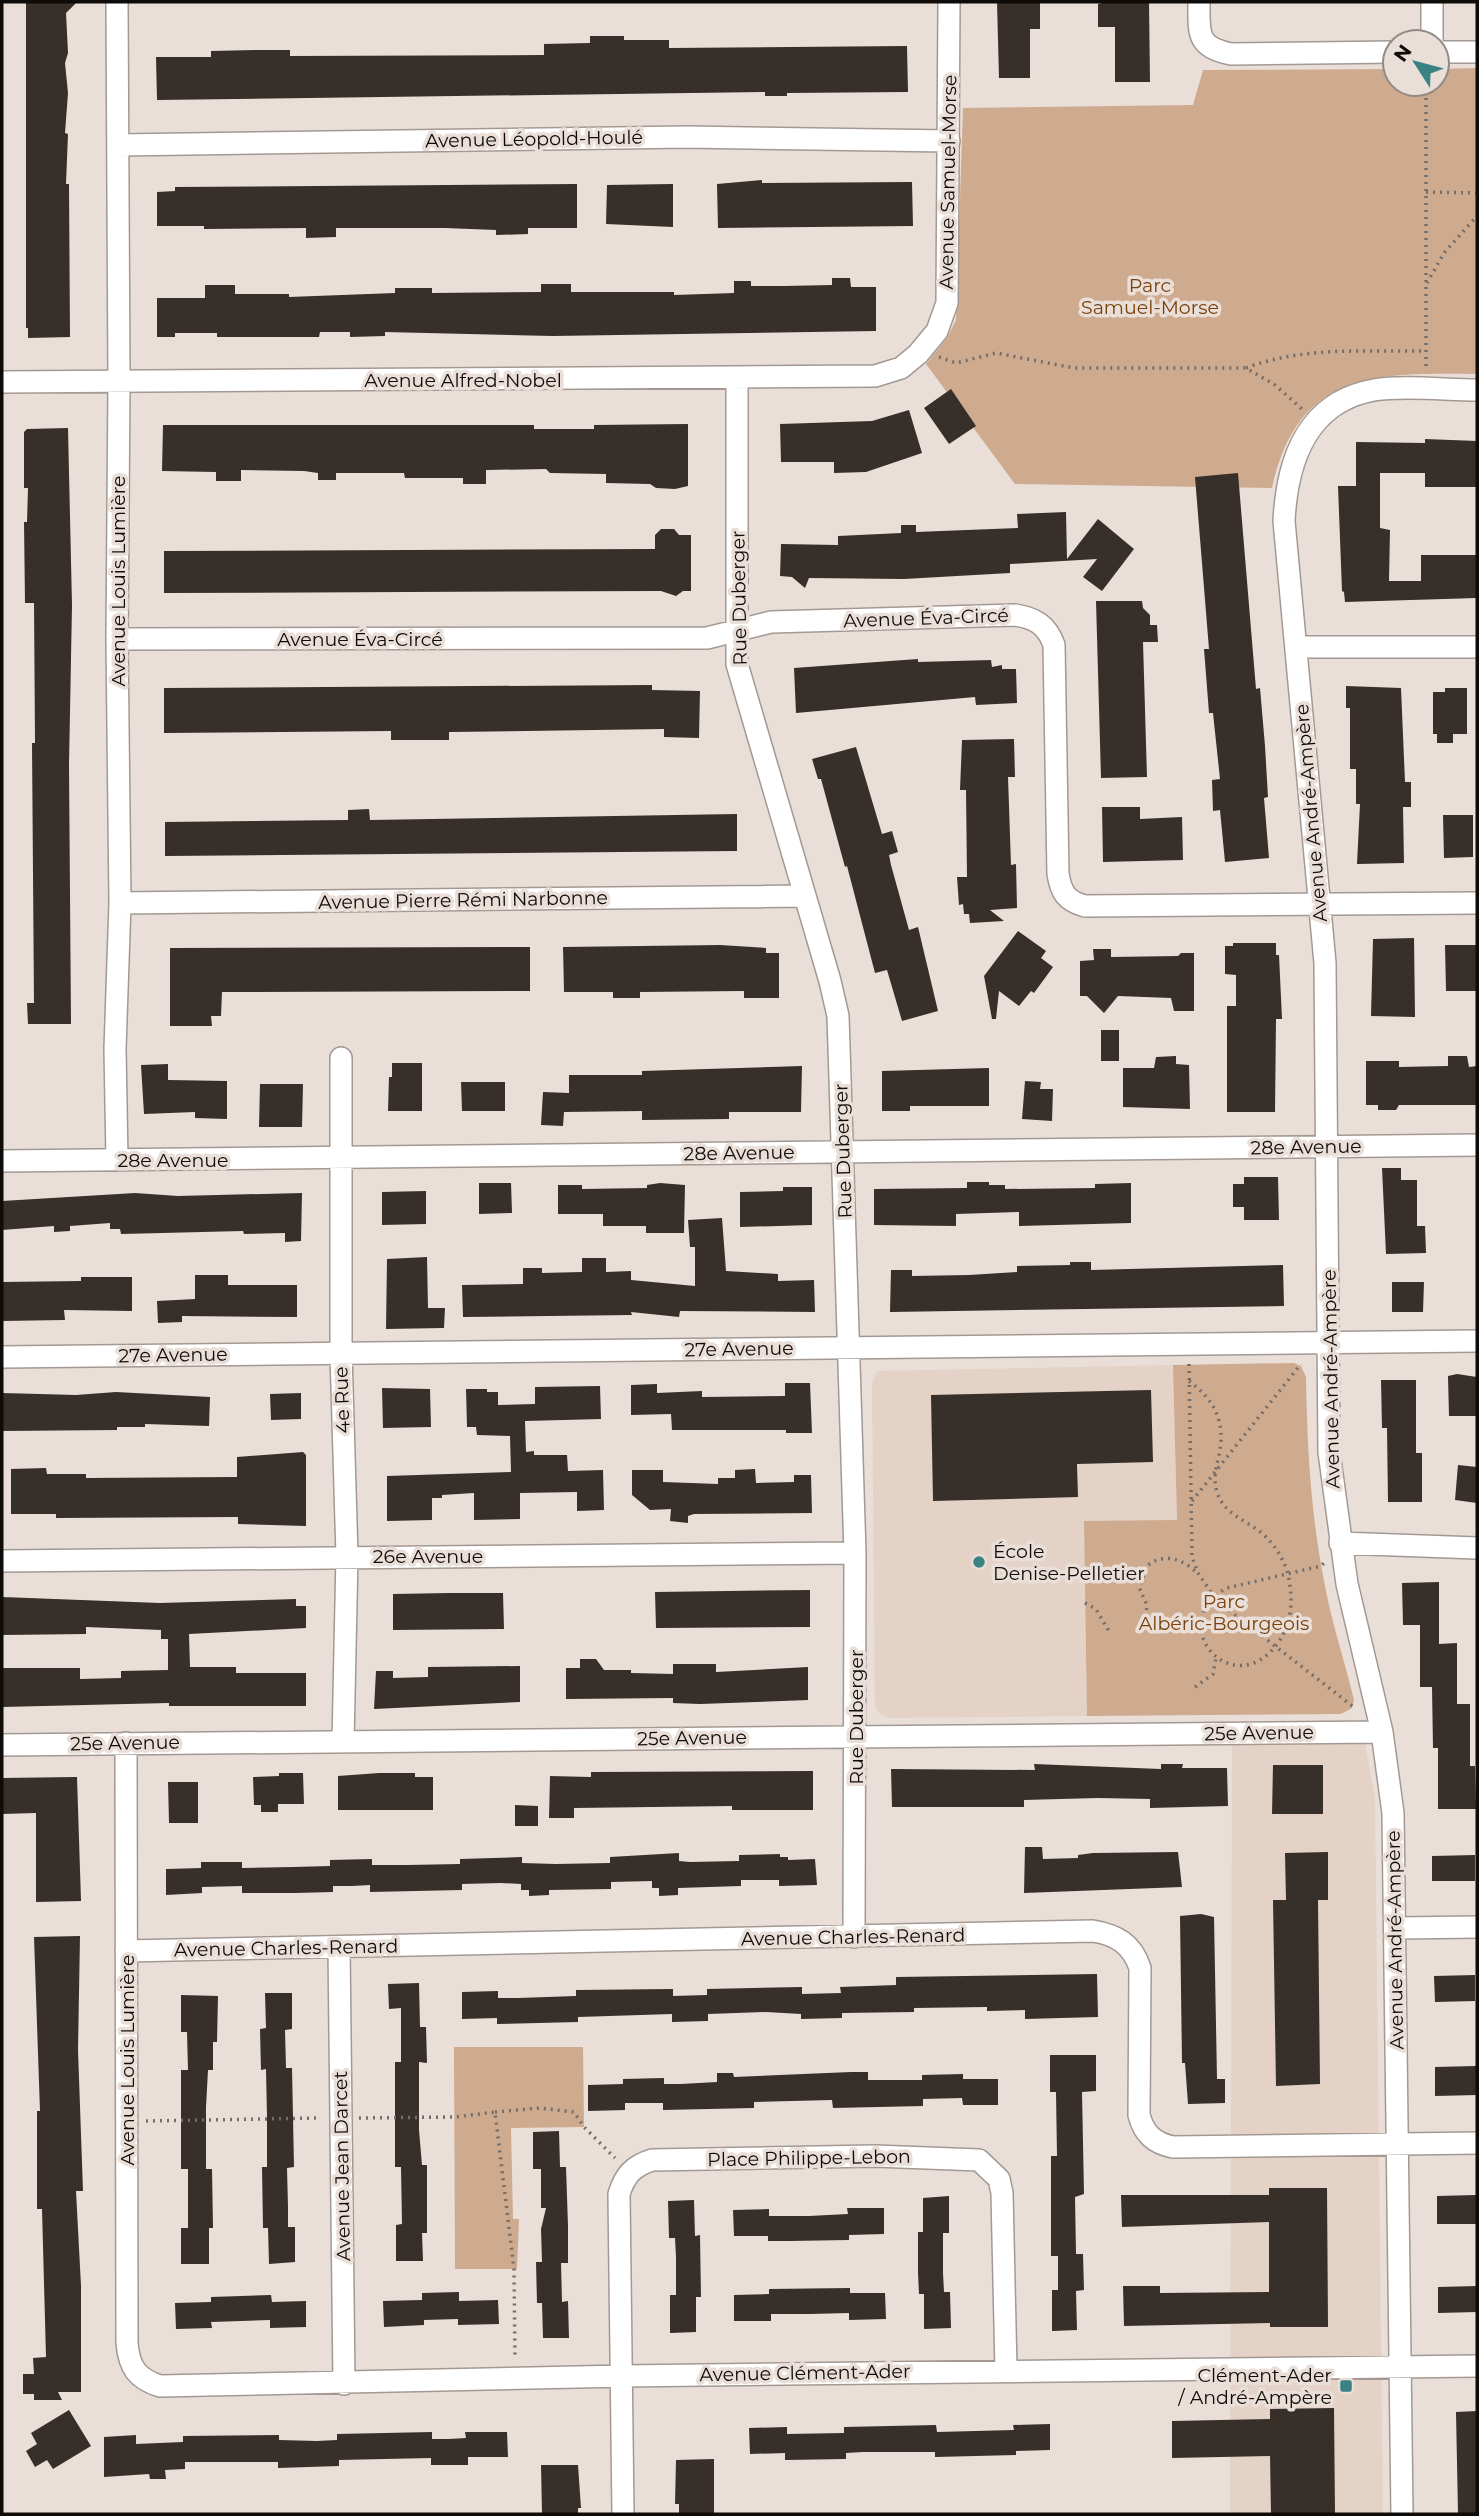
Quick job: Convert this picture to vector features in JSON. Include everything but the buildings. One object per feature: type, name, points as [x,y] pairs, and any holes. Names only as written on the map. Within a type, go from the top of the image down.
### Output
[{"type":"street","name":"Avenue Louis Lumière","points":[[117,2],[120,382],[117,1160]]},
{"type":"street","name":"Avenue Samuel-Morse","points":[[920,352],[937,331],[947,303],[949,2]]},
{"type":"street","points":[[1199,2],[1200,35],[1205,46],[1231,54],[1381,52]]},
{"type":"street","points":[[1432,2],[1432,28]]},
{"type":"street","points":[[1451,52],[1477,52]]},
{"type":"street","name":"Avenue Léopold-Houlé","points":[[119,145],[687,137],[949,141]]},
{"type":"street","name":"Avenue Alfred-Nobel","points":[[2,382],[875,376],[901,369],[920,352]]},
{"type":"street","name":"Rue Duberger","points":[[737,379],[737,664],[835,997],[843,1152],[855,1553],[854,1937]]},
{"type":"street","name":"Avenue André-Ampère","points":[[1402,2514],[1394,1813],[1382,1732],[1353,1615],[1340,1543],[1329,1451],[1325,963],[1284,521],[1286,489],[1296,452],[1328,411],[1349,398],[1374,390],[1477,390]]},
{"type":"street","name":"Avenue Éva-Circé","points":[[117,639],[707,638],[771,622],[1015,615],[1028,617],[1049,632],[1054,645],[1058,874],[1060,887],[1066,897],[1085,906],[1477,903]]},
{"type":"street","points":[[1297,648],[1477,647]]},
{"type":"street","name":"Avenue Pierre Rémi Narbonne","points":[[120,903],[805,896]]},
{"type":"street","name":"4e Rue","points":[[341,1058],[341,1353],[347,1556],[343,1742]]},
{"type":"street","name":"28e Avenue","points":[[2,1161],[1477,1145]]},
{"type":"street","name":"27e Avenue","points":[[2,1357],[1477,1341]]},
{"type":"street","points":[[1340,1543],[1477,1548]]},
{"type":"street","name":"26e Avenue","points":[[2,1561],[855,1553]]},
{"type":"street","name":"25e Avenue","points":[[2,1745],[1382,1732]]},
{"type":"street","name":"Avenue Louis Lumière","points":[[126,1743],[127,2343],[129,2360],[136,2374]]},
{"type":"street","points":[[1397,1928],[1477,1927]]},
{"type":"street","name":"Avenue Charles-Renard","points":[[126,1951],[1093,1931],[1110,1934],[1124,1942],[1135,1953],[1140,1968],[1139,2115],[1149,2136],[1161,2144],[1173,2147],[1477,2143]]},
{"type":"street","name":"Avenue Jean Darcet","points":[[340,1947],[344,2384]]},
{"type":"street","name":"Place Philippe-Lebon","points":[[629,2172],[652,2160],[875,2156],[979,2160],[991,2168],[999,2179],[1002,2193],[1006,2370]]},
{"type":"street","points":[[623,2514],[619,2194],[629,2172]]},
{"type":"street","name":"Avenue Clément-Ader","points":[[136,2374],[147,2383],[160,2386],[1006,2370],[1477,2366]]},
{"type":"path","points":[[1426,98],[1426,390]]},
{"type":"path","points":[[1426,192],[1477,193]]},
{"type":"path","points":[[1426,285],[1444,253],[1477,216]]},
{"type":"path","points":[[920,352],[956,363],[996,353],[1074,368],[1246,368],[1269,360],[1310,352],[1426,351]]},
{"type":"path","points":[[1246,368],[1275,385],[1317,422]]},
{"type":"path","points":[[1191,1502],[1299,1366],[1328,1342]]},
{"type":"path","points":[[1189,1344],[1192,1557],[1198,1573],[1213,1597],[1382,1732]]},
{"type":"path","points":[[1189,1381],[1206,1395],[1217,1412],[1222,1433],[1215,1487],[1224,1506],[1275,1545],[1288,1574],[1291,1610],[1275,1646],[1262,1661],[1246,1666],[1216,1658],[1203,1642],[1200,1633],[1203,1611],[1213,1597],[1227,1588],[1288,1574],[1321,1566],[1340,1543]]},
{"type":"path","points":[[1146,1617],[1147,1605],[1139,1587],[1147,1566],[1158,1558],[1172,1559],[1198,1573]]},
{"type":"path","points":[[1085,1603],[1096,1609],[1110,1633]]},
{"type":"path","points":[[1195,1687],[1213,1674],[1216,1658]]},
{"type":"path","points":[[127,2121],[455,2117],[539,2109],[574,2112],[583,2127],[629,2172]]},
{"type":"path","points":[[495,2112],[514,2269],[515,2379]]},
{"type":"shaded area","name":"École Denise-Pelletier","points":[[1173,1365],[1177,1521],[1084,1521],[1087,1716],[888,1718],[879,1713],[875,1706],[872,1384],[877,1371]]},
{"type":"shaded area","points":[[1365,1742],[1375,1799],[1383,2514],[1230,2514],[1232,1744]]},
{"type":"green space","name":"Parc Samuel-Morse","points":[[1477,68],[1477,374],[1406,375],[1346,386],[1322,400],[1301,420],[1284,449],[1272,488],[1015,484],[926,364],[947,338],[956,320],[963,108],[1193,105],[1203,70],[1381,69],[1381,98],[1451,98],[1451,69]]},
{"type":"green space","name":"Parc Albéric-Bourgeois","points":[[1294,1363],[1301,1366],[1306,1377],[1316,1534],[1328,1600],[1354,1700],[1352,1708],[1341,1714],[1087,1716],[1084,1521],[1177,1520],[1173,1365]]},
{"type":"green space","points":[[454,2047],[583,2047],[584,2127],[511,2128],[513,2219],[519,2219],[517,2269],[455,2269]]},
{"type":"place","name":"École Denise-Pelletier","points":[[979,1562]]},
{"type":"place","name":"Clément-Ader / André-Ampère","points":[[1346,2386]]}]
